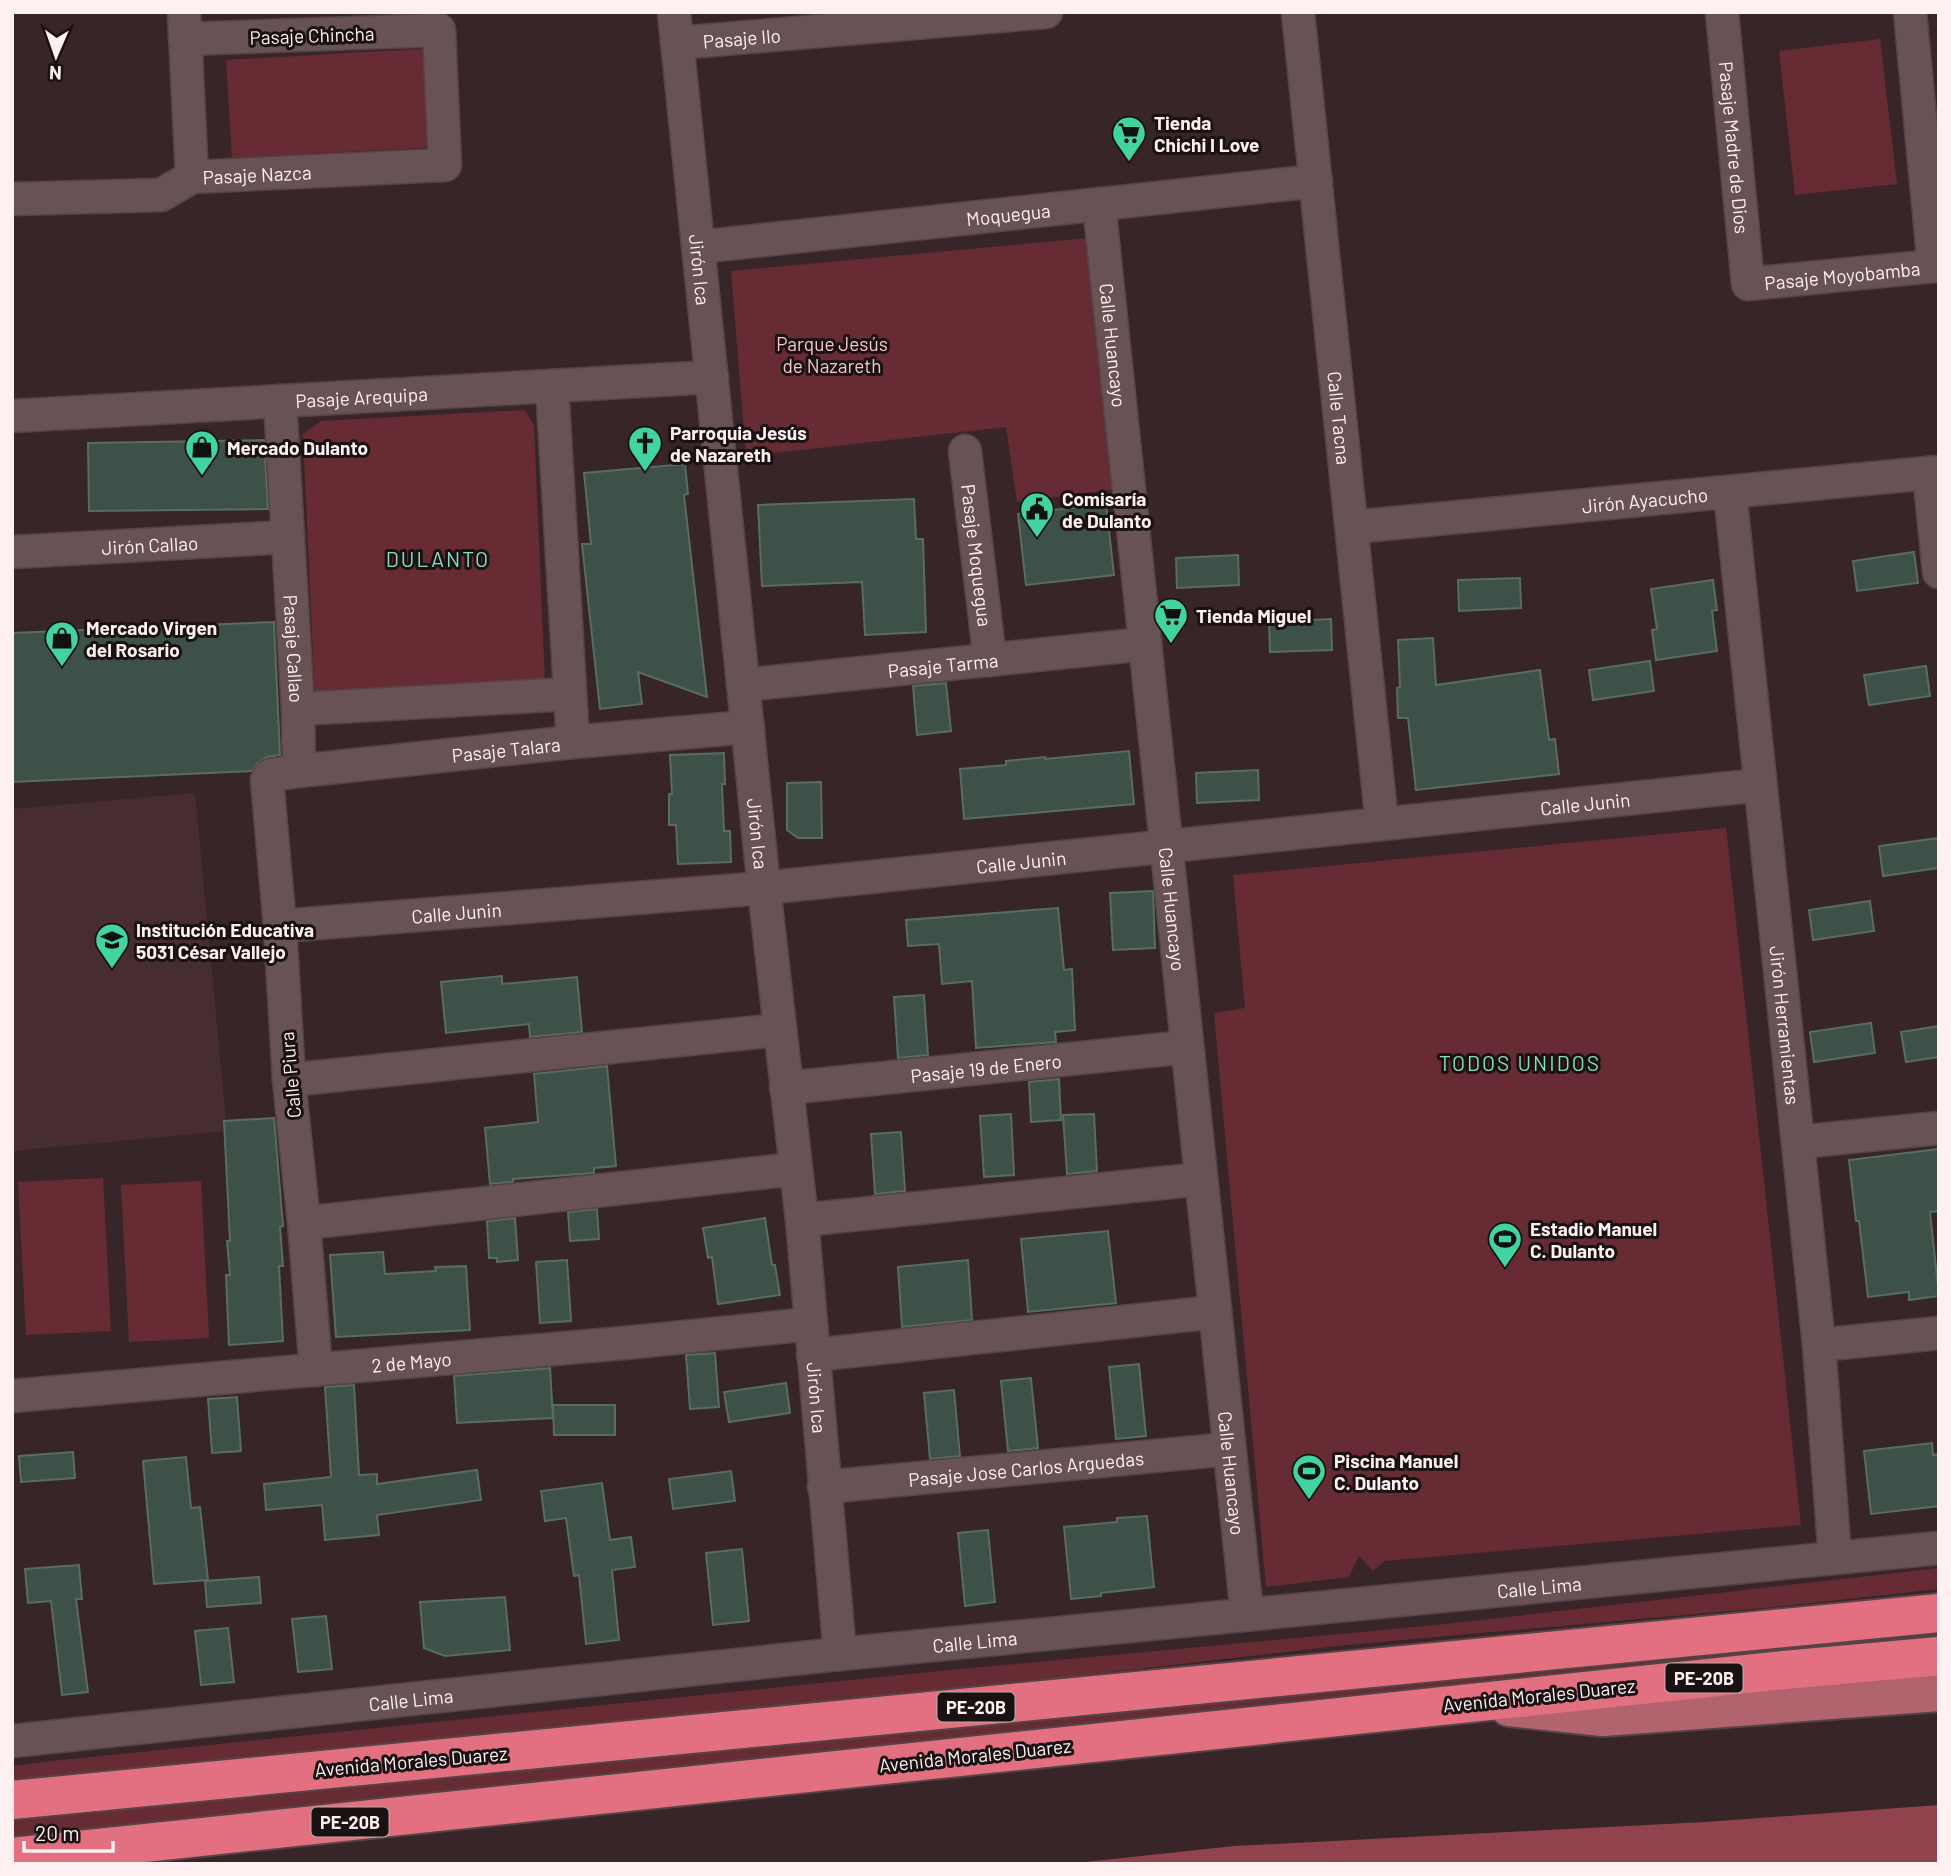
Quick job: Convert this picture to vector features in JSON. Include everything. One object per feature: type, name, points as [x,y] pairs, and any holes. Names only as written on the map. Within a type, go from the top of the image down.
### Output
[{"type":"highway","name":"Avenida Morales Duarez","points":[[12,1800],[1939,1613]]},
{"type":"highway","name":"Avenida Morales Duarez","points":[[12,1857],[1784,1670],[1939,1656]]},
{"type":"main road","points":[[1469,1703],[1603,1717],[1939,1692]]},
{"type":"street","name":"Pasaje Ilo","points":[[676,28],[1046,12]]},
{"type":"street","name":"Calle Tacna","points":[[1298,12],[1382,824]]},
{"type":"street","name":"Pasaje Madre de Dios","points":[[1722,12],[1748,284]]},
{"type":"street","name":"Pasaje Moyobamba","points":[[1748,284],[1934,266],[1910,12]]},
{"type":"street","name":"Pasaje Chincha","points":[[184,26],[439,30],[445,165]]},
{"type":"street","name":"Pasaje Nazca","points":[[184,26],[192,177],[445,165]]},
{"type":"street","name":"Jirón Ica","points":[[676,28],[779,1030],[802,1220],[840,1654]]},
{"type":"street","points":[[12,199],[161,195],[192,177]]},
{"type":"street","name":"Moquegua","points":[[698,247],[1316,181]]},
{"type":"street","name":"Calle Huancayo","points":[[1099,204],[1247,1614]]},
{"type":"street","name":"Pasaje Arequipa","points":[[12,416],[712,377]]},
{"type":"street","points":[[552,386],[573,742]]},
{"type":"street","name":"Pasaje Callao","points":[[280,401],[298,709],[569,694]]},
{"type":"street","name":"Pasaje Moquegua","points":[[965,451],[990,660]]},
{"type":"street","points":[[1934,472],[1939,572]]},
{"type":"street","name":"Jirón Ayacucho","points":[[1352,527],[1934,472]]},
{"type":"street","name":"Jirón Herramientas","points":[[1730,492],[1819,1345],[1835,1559]]},
{"type":"street","name":"Jirón Callao","points":[[12,552],[288,537]]},
{"type":"street","name":"Pasaje Tarma","points":[[743,685],[1145,644]]},
{"type":"street","points":[[298,709],[299,771]]},
{"type":"street","name":"Pasaje Talara","points":[[267,780],[271,775],[299,771],[573,742],[748,727]]},
{"type":"street","name":"Calle Piura","points":[[267,780],[280,926],[289,1080],[316,1370]]},
{"type":"street","name":"Calle Junin","points":[[280,926],[764,888],[1760,785]]},
{"type":"street","points":[[289,1080],[779,1030]]},
{"type":"street","name":"Pasaje 19 de Enero","points":[[786,1088],[1187,1047]]},
{"type":"street","points":[[1798,1142],[1939,1128]]},
{"type":"street","points":[[304,1223],[795,1169]]},
{"type":"street","points":[[802,1220],[1201,1179]]},
{"type":"street","points":[[813,1355],[1215,1312]]},
{"type":"street","name":"2 de Mayo","points":[[12,1396],[810,1324]]},
{"type":"street","points":[[1819,1345],[1939,1333]]},
{"type":"street","name":"Pasaje Jose Carlos Arguedas","points":[[824,1487],[1230,1449]]},
{"type":"street","name":"Calle Lima","points":[[12,1741],[840,1654],[1939,1548]]},
{"type":"shaded area","name":"Institución Educativa 5031 César Vallejo","points":[[195,793],[227,1131],[12,1151],[12,809]]},
{"type":"shaded area","points":[[1939,1805],[1939,1864],[1066,1864],[1234,1846],[1705,1822]]},
{"type":"green space","points":[[1880,39],[1897,184],[1795,195],[1779,51]]},
{"type":"green space","points":[[433,48],[438,147],[232,158],[226,60]]},
{"type":"green space","name":"Parque Jesús de Nazareth","points":[[1089,238],[1117,489],[1017,502],[1006,427],[746,456],[731,271]]},
{"type":"green space","points":[[525,410],[534,425],[545,683],[315,702],[303,434],[321,421]]},
{"type":"green space","name":"Estadio Manuel C. Dulanto","points":[[1726,828],[1801,1525],[1384,1561],[1373,1571],[1359,1556],[1349,1577],[1266,1587],[1214,1013],[1245,1008],[1233,875]]},
{"type":"green space","points":[[103,1178],[111,1331],[26,1335],[18,1182]]},
{"type":"green space","points":[[201,1181],[209,1338],[129,1342],[121,1185]]},
{"type":"green space","points":[[1939,1568],[1939,1589],[1775,1607],[1347,1645],[712,1718],[12,1783],[12,1766],[52,1761],[939,1671],[1437,1625]]},
{"type":"green space","points":[[1939,1631],[1939,1644],[12,1845],[12,1821],[61,1814],[1875,1640]]},
{"type":"building","points":[[264,440],[268,509],[89,511],[88,443]]},
{"type":"building","points":[[685,464],[688,494],[684,495],[707,697],[638,672],[642,704],[600,709],[582,544],[591,544],[584,473]]},
{"type":"building","points":[[914,499],[916,539],[923,539],[926,632],[865,635],[862,582],[762,586],[758,505]]},
{"type":"building","points":[[1106,504],[1114,575],[1026,585],[1018,514]]},
{"type":"building","points":[[1914,552],[1918,583],[1857,591],[1853,561]]},
{"type":"building","points":[[1238,555],[1239,585],[1177,588],[1176,558]]},
{"type":"building","points":[[1520,578],[1521,608],[1459,611],[1458,580]]},
{"type":"building","points":[[1713,580],[1717,610],[1712,611],[1717,651],[1656,660],[1652,630],[1657,629],[1651,589]]},
{"type":"building","points":[[1331,619],[1332,650],[1270,652],[1269,622]]},
{"type":"building","points":[[274,622],[280,755],[267,757],[252,771],[12,782],[12,633]]},
{"type":"building","points":[[1433,638],[1436,685],[1540,670],[1549,740],[1555,739],[1559,774],[1416,790],[1408,718],[1398,718],[1398,640]]},
{"type":"building","points":[[1650,661],[1654,691],[1593,700],[1589,670]]},
{"type":"building","points":[[1926,666],[1930,696],[1869,705],[1864,675]]},
{"type":"building","points":[[946,683],[951,731],[917,735],[913,686]]},
{"type":"building","points":[[1129,751],[1134,804],[964,819],[960,769],[1006,765],[1006,761]]},
{"type":"building","points":[[724,753],[724,831],[730,831],[731,862],[678,864],[676,825],[669,825],[669,794],[672,794],[670,755]]},
{"type":"building","points":[[1258,770],[1259,800],[1197,803],[1196,773]]},
{"type":"building","points":[[821,782],[822,838],[798,838],[787,830],[787,783]]},
{"type":"building","points":[[1939,838],[1939,868],[1883,876],[1879,846]]},
{"type":"building","points":[[1153,891],[1155,948],[1113,950],[1110,893]]},
{"type":"building","points":[[1870,901],[1874,931],[1813,940],[1809,910]]},
{"type":"building","points":[[1058,908],[1064,970],[1072,969],[1075,1030],[1055,1032],[1056,1042],[976,1048],[972,981],[942,984],[939,944],[908,946],[906,920]]},
{"type":"building","points":[[502,976],[502,984],[577,977],[582,1032],[530,1037],[529,1024],[446,1033],[441,982]]},
{"type":"building","points":[[924,995],[928,1055],[898,1058],[894,997]]},
{"type":"building","points":[[1871,1023],[1875,1053],[1814,1062],[1810,1032]]},
{"type":"building","points":[[1939,1026],[1939,1057],[1906,1062],[1901,1032]]},
{"type":"building","points":[[607,1066],[616,1166],[594,1168],[594,1173],[513,1179],[513,1182],[490,1184],[485,1128],[538,1122],[534,1074]]},
{"type":"building","points":[[1059,1079],[1061,1120],[1031,1122],[1029,1082]]},
{"type":"building","points":[[1011,1114],[1014,1175],[984,1177],[980,1116]]},
{"type":"building","points":[[1094,1114],[1097,1171],[1067,1174],[1063,1115]]},
{"type":"building","points":[[274,1118],[283,1226],[280,1227],[283,1266],[279,1266],[283,1341],[229,1345],[226,1275],[230,1275],[227,1241],[230,1241],[224,1121]]},
{"type":"building","points":[[901,1132],[905,1191],[875,1194],[871,1134]]},
{"type":"building","points":[[1939,1149],[1939,1211],[1930,1212],[1939,1296],[1909,1300],[1909,1292],[1868,1297],[1849,1160]]},
{"type":"building","points":[[597,1209],[599,1239],[570,1241],[568,1212]]},
{"type":"building","points":[[515,1218],[518,1260],[497,1262],[497,1258],[489,1258],[487,1221]]},
{"type":"building","points":[[765,1218],[772,1265],[775,1265],[780,1295],[718,1304],[712,1257],[708,1258],[703,1228]]},
{"type":"building","points":[[1108,1231],[1116,1303],[1028,1312],[1021,1239]]},
{"type":"building","points":[[383,1252],[385,1274],[466,1266],[470,1330],[336,1337],[330,1255]]},
{"type":"building","points":[[567,1260],[571,1321],[540,1323],[536,1262]]},
{"type":"building","points":[[968,1260],[972,1320],[902,1327],[898,1267]]},
{"type":"building","points":[[715,1353],[719,1407],[690,1409],[686,1355]]},
{"type":"building","points":[[1139,1364],[1146,1436],[1116,1439],[1109,1367]]},
{"type":"building","points":[[550,1368],[553,1418],[457,1423],[454,1376]]},
{"type":"building","points":[[1031,1378],[1038,1448],[1008,1451],[1001,1381]]},
{"type":"building","points":[[786,1383],[790,1413],[729,1422],[724,1392]]},
{"type":"building","points":[[354,1385],[359,1475],[377,1474],[377,1484],[477,1470],[481,1500],[377,1515],[379,1535],[325,1540],[322,1505],[266,1510],[264,1484],[331,1477],[325,1387]]},
{"type":"building","points":[[954,1390],[960,1456],[930,1459],[924,1393]]},
{"type":"building","points":[[237,1397],[241,1451],[212,1453],[208,1399]]},
{"type":"building","points":[[553,1405],[615,1405],[615,1435],[554,1435]]},
{"type":"building","points":[[1932,1443],[1933,1455],[1939,1454],[1939,1506],[1871,1514],[1864,1451]]},
{"type":"building","points":[[73,1452],[75,1478],[21,1482],[19,1456]]},
{"type":"building","points":[[186,1457],[191,1508],[200,1507],[208,1580],[154,1584],[143,1461]]},
{"type":"building","points":[[731,1471],[735,1501],[673,1509],[669,1479]]},
{"type":"building","points":[[602,1483],[610,1540],[631,1537],[635,1567],[612,1570],[619,1640],[586,1644],[579,1575],[574,1576],[566,1518],[545,1521],[541,1491]]},
{"type":"building","points":[[1147,1516],[1154,1587],[1071,1599],[1064,1527]]},
{"type":"building","points":[[988,1530],[995,1602],[965,1606],[958,1533]]},
{"type":"building","points":[[742,1549],[749,1621],[713,1625],[706,1553]]},
{"type":"building","points":[[79,1565],[82,1599],[76,1599],[88,1692],[62,1695],[51,1601],[28,1603],[25,1569]]},
{"type":"building","points":[[259,1577],[261,1603],[207,1607],[205,1581]]},
{"type":"building","points":[[505,1597],[510,1650],[445,1656],[424,1648],[420,1602]]},
{"type":"building","points":[[326,1616],[332,1669],[298,1672],[292,1619]]},
{"type":"building","points":[[228,1628],[234,1682],[201,1685],[195,1631]]},
{"type":"place","name":"Tienda Chichi I Love","points":[[1129,163]]},
{"type":"place","name":"Parroquia Jesús de Nazareth","points":[[645,473]]},
{"type":"place","name":"Mercado Dulanto","points":[[202,477]]},
{"type":"place","name":"Comisaría de Dulanto","points":[[1037,539]]},
{"type":"place","name":"Tienda Miguel","points":[[1171,645]]},
{"type":"place","name":"Mercado Virgen del Rosario","points":[[62,668]]},
{"type":"place","name":"Institución Educativa 5031 César Vallejo","points":[[112,970]]},
{"type":"place","name":"Estadio Manuel C. Dulanto","points":[[1505,1269]]},
{"type":"place","name":"Piscina Manuel C. Dulanto","points":[[1309,1501]]},
{"type":"district","name":"DULANTO","points":[[438,558]]},
{"type":"district","name":"TODOS UNIDOS","points":[[1520,1062]]}]
